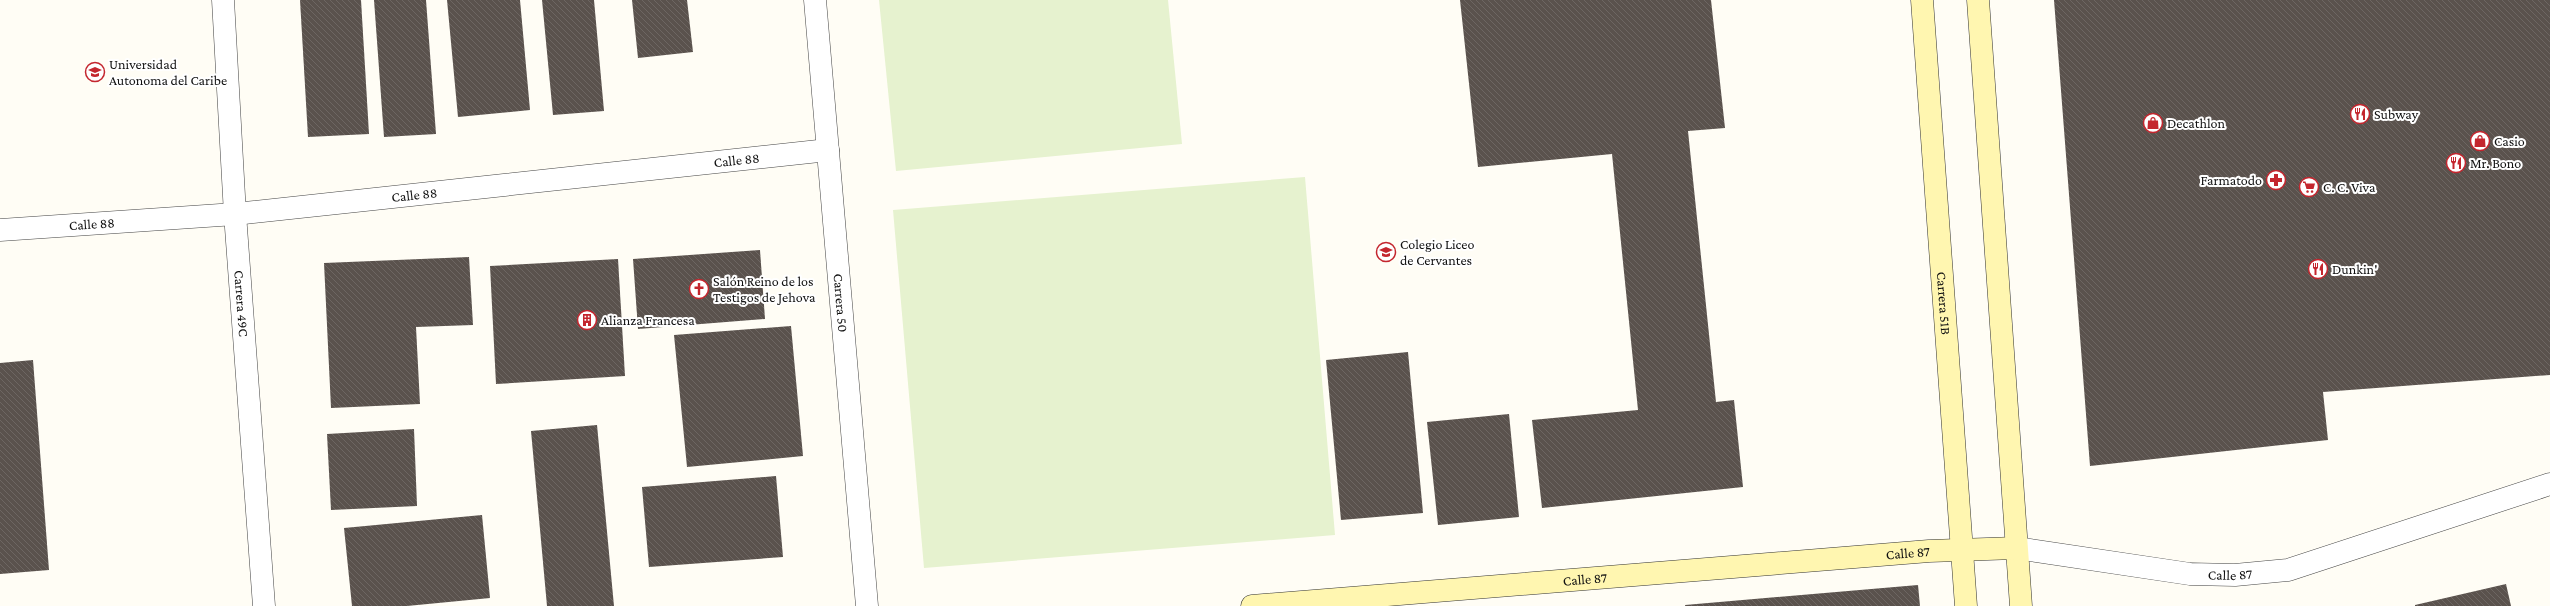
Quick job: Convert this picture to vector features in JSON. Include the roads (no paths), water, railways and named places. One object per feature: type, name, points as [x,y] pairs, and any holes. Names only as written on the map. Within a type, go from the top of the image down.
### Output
[{"type":"main road","name":"Carrera 51B","points":[[1922,0],[1966,606]]},
{"type":"main road","points":[[1978,0],[2021,606]]},
{"type":"main road","name":"Calle 87","points":[[1252,606],[1962,550],[2016,548]]},
{"type":"street","name":"Carrera 49C","points":[[223,0],[235,214],[264,606]]},
{"type":"street","name":"Carrera 50","points":[[815,0],[867,606]]},
{"type":"street","name":"Calle 88","points":[[0,230],[235,214],[828,150]]},
{"type":"street","name":"Calle 87","points":[[2016,548],[2190,574],[2235,575],[2288,570],[2550,484]]},
{"type":"place","name":"Universidad Autonoma del Caribe","points":[[95,72]]},
{"type":"place","name":"Subway","points":[[2360,114]]},
{"type":"place","name":"Decathlon","points":[[2153,123]]},
{"type":"place","name":"Casio","points":[[2480,141]]},
{"type":"place","name":"Mr. Bono","points":[[2456,163]]},
{"type":"place","name":"Farmatodo","points":[[2276,180]]},
{"type":"place","name":"C. C. Viva","points":[[2309,187]]},
{"type":"place","name":"Colegio Liceo de Cervantes","points":[[1386,252]]},
{"type":"place","name":"Dunkin'","points":[[2318,269]]},
{"type":"place","name":"Salón Reino de los Testigos de Jehova","points":[[699,289]]},
{"type":"place","name":"Alianza Francesa","points":[[587,320]]}]
